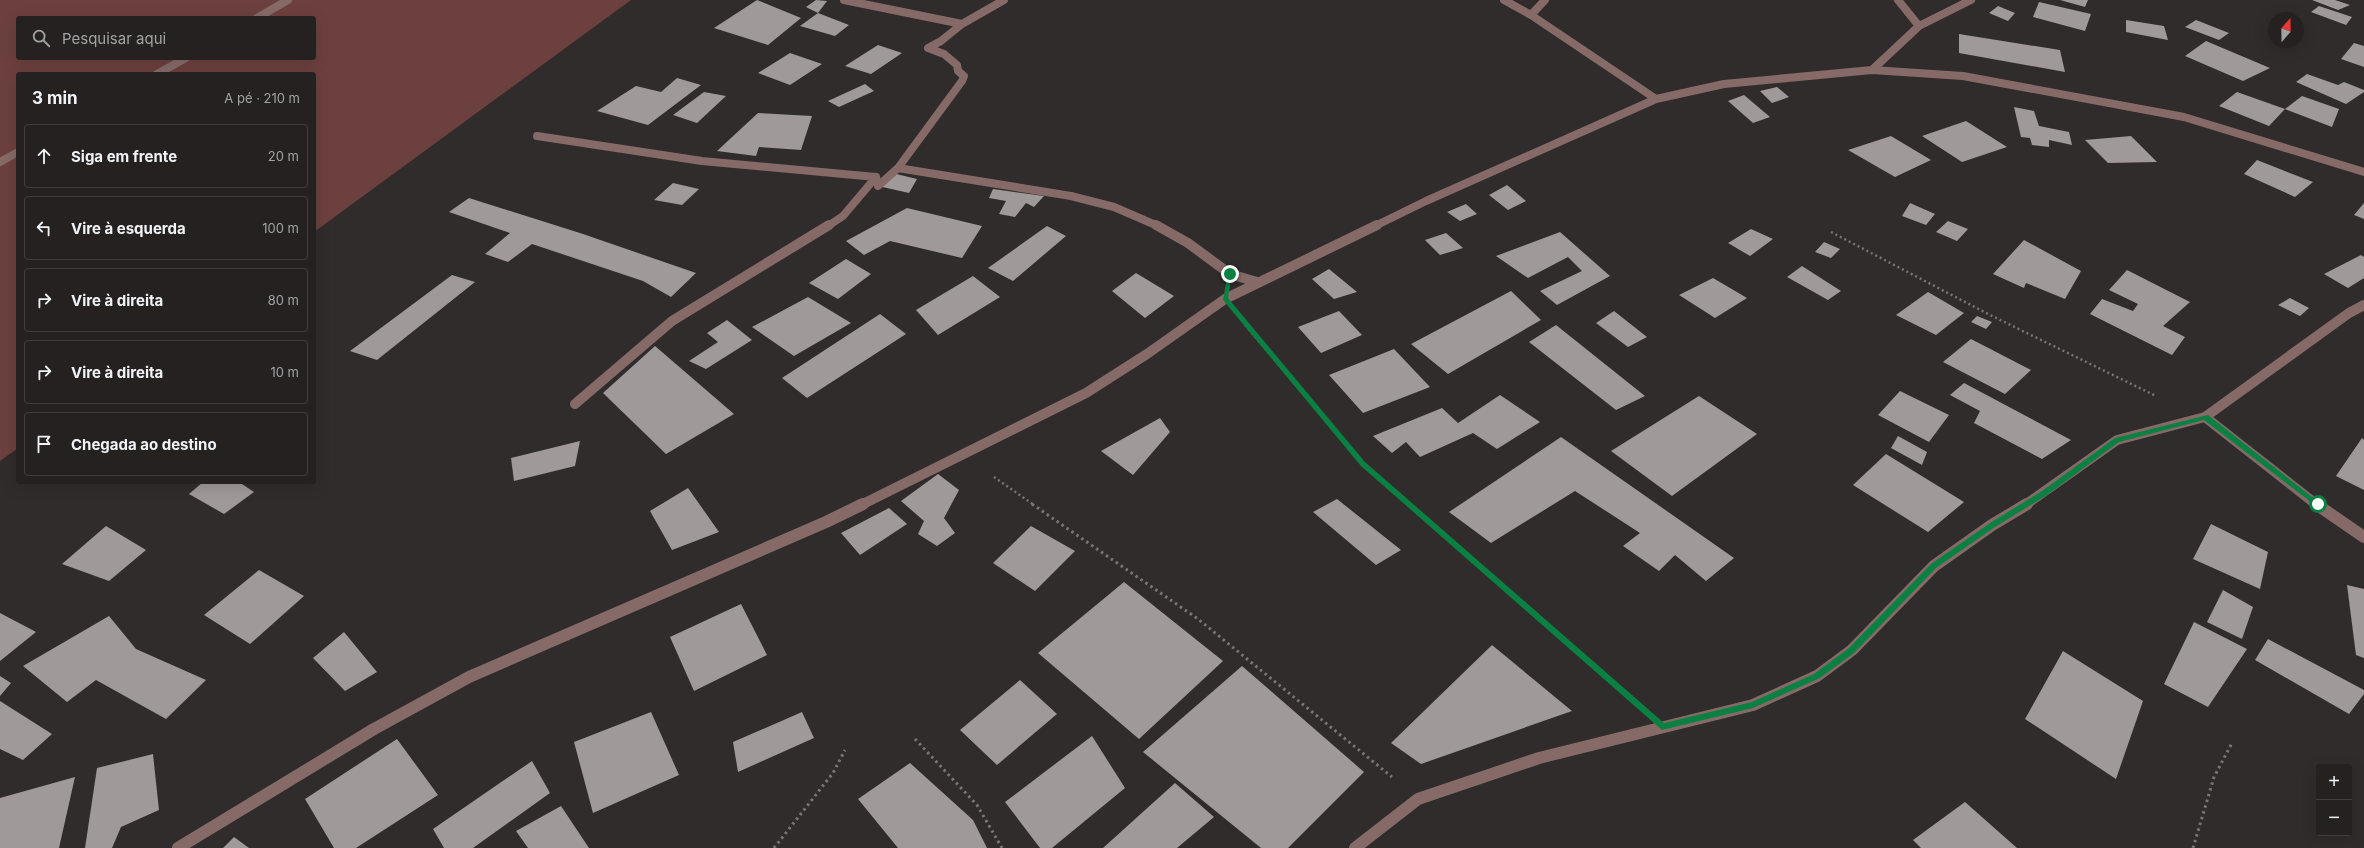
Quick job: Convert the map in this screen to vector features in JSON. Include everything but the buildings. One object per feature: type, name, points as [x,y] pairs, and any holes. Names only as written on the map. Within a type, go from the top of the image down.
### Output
[{"type":"street","points":[[260,16],[288,0]]},
{"type":"street","points":[[844,0],[962,24]]},
{"type":"street","points":[[876,177],[878,186],[898,168],[962,81],[964,76],[958,71],[957,65],[944,54],[928,48],[941,41],[962,24],[1004,0]]},
{"type":"street","points":[[1504,0],[1531,15],[1656,99]]},
{"type":"street","points":[[1531,15],[1544,0]]},
{"type":"street","points":[[1898,0],[1919,26]]},
{"type":"street","points":[[1872,70],[1919,26],[1971,0]]},
{"type":"street","points":[[161,72],[182,60]]},
{"type":"street","points":[[178,848],[374,729],[469,677],[826,522],[1086,393],[1147,354],[1225,299],[1257,282],[1426,200],[1656,99],[1724,84],[1872,70],[1963,76],[2184,117],[2271,142],[2364,172]]},
{"type":"street","points":[[537,136],[702,160],[876,177]]},
{"type":"street","points":[[0,162],[16,153]]},
{"type":"street","points":[[898,168],[1071,196],[1114,207],[1153,223],[1188,243],[1230,274],[1257,282]]},
{"type":"street","points":[[575,404],[672,322],[805,241],[843,216],[876,177]]},
{"type":"street","points":[[1355,848],[1418,799],[1539,758],[1753,705],[1817,676],[1852,650],[1934,566],[1992,525],[2044,493],[2117,440],[2205,417],[2349,313],[2364,305]]},
{"type":"street","points":[[2205,417],[2318,504],[2364,537]]},
{"type":"path","points":[[1831,232],[1990,315],[2072,353],[2121,380],[2205,417]]},
{"type":"path","points":[[1225,299],[1363,464],[1662,727]]},
{"type":"path","points":[[962,455],[1198,619],[1418,799]]},
{"type":"path","points":[[915,739],[977,805],[1002,848]]},
{"type":"path","points":[[2193,848],[2214,777],[2232,743]]},
{"type":"path","points":[[774,848],[834,773],[845,750]]},
{"type":"shaded area","points":[[0,0],[631,0],[316,231],[316,72],[16,72],[16,449],[0,461]]},
{"type":"route","points":[[1230,274],[1225,299],[1363,464],[1662,727],[1753,705],[1817,676],[1852,650],[1934,566],[1992,525],[2044,493],[2117,440],[2205,417],[2318,504]]}]
